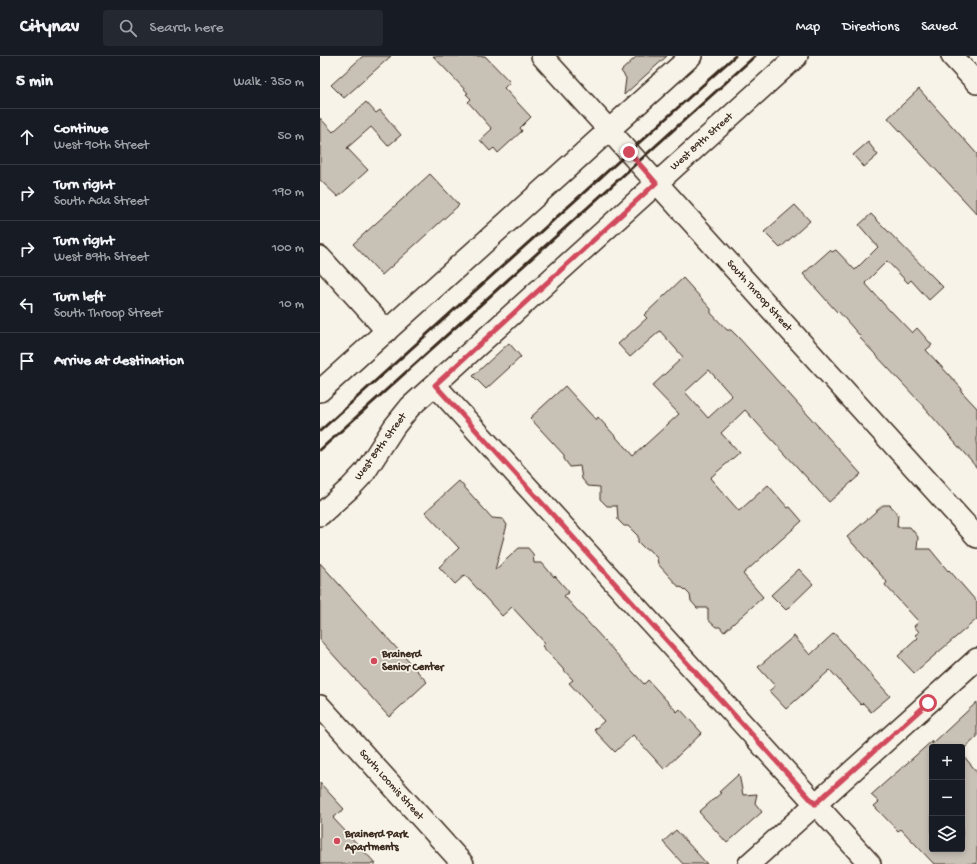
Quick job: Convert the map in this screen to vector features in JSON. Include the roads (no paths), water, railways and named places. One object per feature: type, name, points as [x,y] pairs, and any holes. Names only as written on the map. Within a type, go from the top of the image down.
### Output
[{"type":"street","name":"South Throop Street","points":[[542,56],[977,537]]},
{"type":"street","points":[[320,391],[691,56]]},
{"type":"street","name":"West 89th Street","points":[[320,515],[350,488],[365,472],[398,422],[410,407],[797,56]]},
{"type":"street","points":[[952,56],[977,83]]},
{"type":"street","points":[[320,257],[387,331]]},
{"type":"street","points":[[435,385],[870,864]]},
{"type":"street","points":[[749,864],[977,659]]},
{"type":"street","name":"South Loomis Street","points":[[320,706],[463,864]]},
{"type":"railway","points":[[320,431],[735,56]]},
{"type":"railway","points":[[320,450],[755,56]]},
{"type":"place","name":"Brainerd Senior Center","points":[[374,661]]},
{"type":"place","name":"Brainerd Park Apartments","points":[[337,841]]}]
